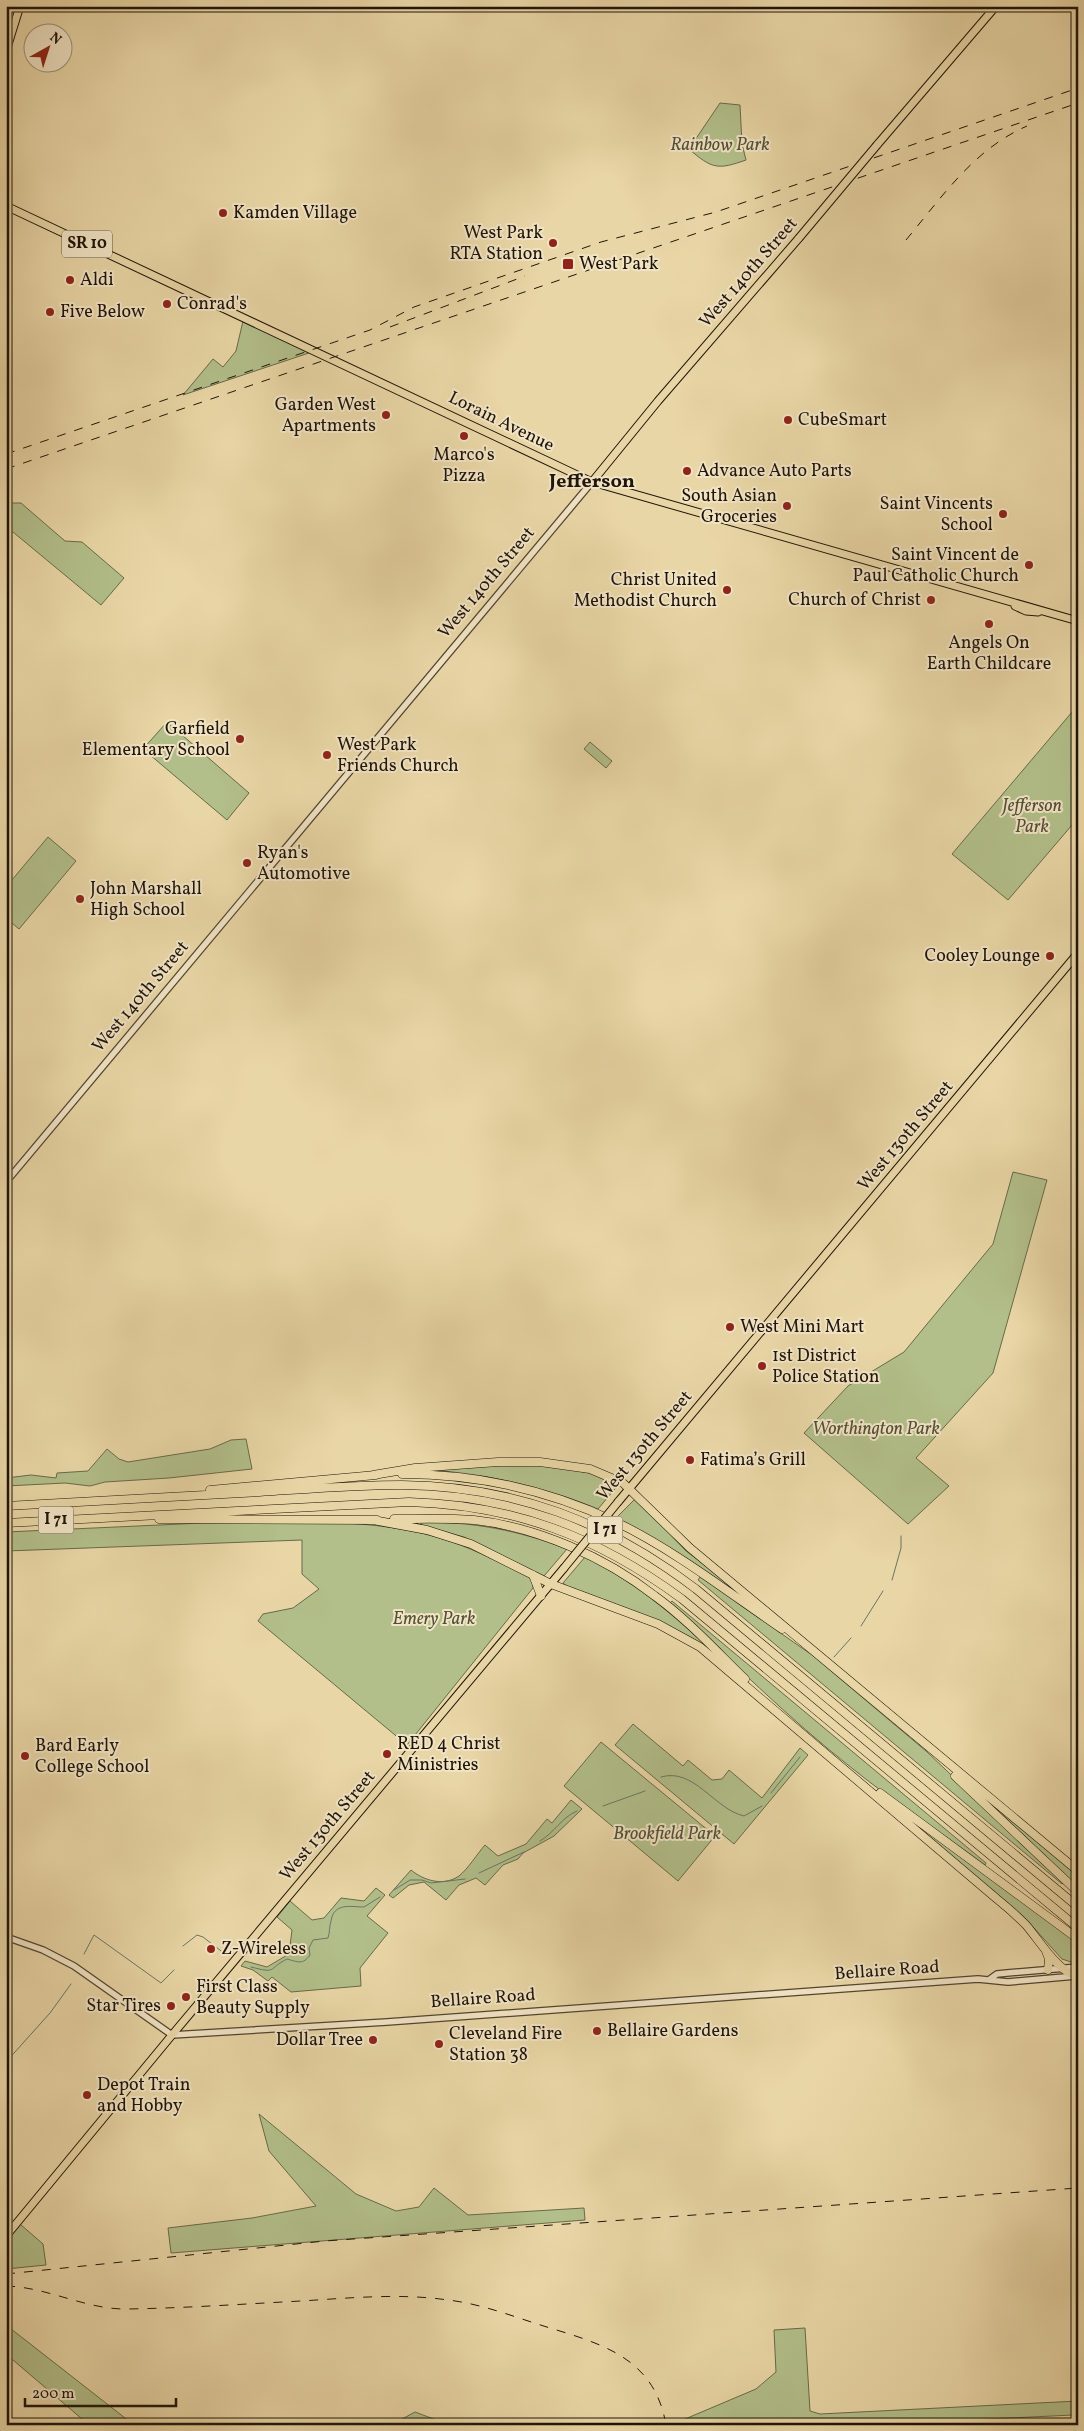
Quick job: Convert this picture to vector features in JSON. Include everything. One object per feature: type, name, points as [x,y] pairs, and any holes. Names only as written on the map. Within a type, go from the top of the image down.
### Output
[{"type":"highway","points":[[130,1499],[373,1475],[415,1468],[498,1462],[540,1462],[590,1469],[603,1473],[630,1488],[690,1548],[1078,1871]]},
{"type":"highway","points":[[373,1475],[423,1474],[478,1479],[531,1490],[582,1507],[617,1522],[662,1548],[806,1646]]},
{"type":"highway","name":"I 71","points":[[6,1506],[374,1486],[433,1486],[508,1497],[547,1507],[586,1522],[631,1544],[696,1588],[1078,1907]]},
{"type":"highway","name":"I 71","points":[[6,1523],[381,1502],[435,1503],[474,1507],[514,1515],[574,1535],[632,1564],[682,1599],[1078,1928]]},
{"type":"highway","points":[[107,1517],[456,1520],[483,1522],[550,1540],[594,1558],[628,1576],[668,1606],[801,1731]]},
{"type":"highway","points":[[373,1520],[414,1527],[456,1538],[551,1584],[658,1624],[686,1638],[708,1653],[846,1768],[1016,1915],[1063,1968],[1070,1974],[1078,1976]]},
{"type":"highway","points":[[533,1575],[541,1596]]},
{"type":"highway","points":[[924,1744],[1078,1892]]},
{"type":"highway","points":[[846,1768],[1078,1939]]},
{"type":"highway","points":[[1040,1941],[1049,1956],[1048,1970]]},
{"type":"main road","points":[[6,51],[20,6]]},
{"type":"main road","name":"West 140th Street","points":[[592,482],[658,401],[996,6]]},
{"type":"main road","name":"Lorain Avenue","points":[[6,206],[592,482],[1078,621]]},
{"type":"main road","name":"West 130th Street","points":[[6,2236],[1078,953]]},
{"type":"street","name":"West 140th Street","points":[[6,1182],[592,482]]},
{"type":"street","points":[[6,1937],[34,1947],[74,1966],[172,2035]]},
{"type":"street","name":"Bellaire Road","points":[[990,1979],[997,1974],[1078,1967]]},
{"type":"street","name":"Bellaire Road","points":[[172,2035],[387,2022],[990,1979],[1008,1982],[1078,1976]]},
{"type":"green space","name":"Rainbow Park","points":[[720,103],[740,105],[742,144],[746,160],[729,165],[716,166],[704,161],[689,149]]},
{"type":"green space","points":[[243,321],[309,353],[183,395],[213,359],[223,367],[236,351]]},
{"type":"green space","points":[[6,503],[21,503],[65,541],[82,542],[124,578],[101,605],[13,532],[6,539]]},
{"type":"green space","name":"Jefferson Park","points":[[1078,705],[1078,818],[1008,900],[952,854]]},
{"type":"green space","points":[[167,722],[249,793],[227,820],[143,749]]},
{"type":"green space","points":[[590,742],[612,761],[606,768],[584,749]]},
{"type":"green space","points":[[48,837],[76,861],[19,929],[6,918],[6,887]]},
{"type":"green space","name":"Worthington Park","points":[[1013,1172],[1047,1180],[993,1373],[916,1458],[949,1486],[908,1524],[804,1433],[848,1386],[904,1352],[993,1244]]},
{"type":"green space","points":[[246,1439],[252,1469],[169,1478],[105,1482],[90,1486],[65,1483],[6,1486],[6,1478],[31,1475],[56,1478],[57,1473],[88,1471],[107,1449],[119,1459],[128,1462],[210,1449],[231,1440]]},
{"type":"green space","points":[[545,1464],[594,1474],[619,1484],[598,1509],[558,1494],[517,1483],[476,1475],[433,1470],[483,1466]]},
{"type":"green space","points":[[636,1498],[686,1551],[731,1585],[751,1604],[660,1542],[616,1518]]},
{"type":"green space","name":"Emery Park","points":[[329,1522],[361,1524],[423,1533],[471,1549],[528,1576],[533,1582],[533,1588],[407,1745],[258,1621],[263,1614],[293,1608],[319,1589],[302,1574],[302,1540],[6,1551],[6,1532],[203,1523]]},
{"type":"green space","points":[[421,1522],[441,1522],[496,1528],[549,1542],[567,1549],[544,1576],[464,1537],[421,1525]]},
{"type":"green space","points":[[585,1557],[625,1580],[660,1605],[725,1663],[692,1638],[657,1620],[568,1587],[563,1583]]},
{"type":"green space","points":[[700,1577],[812,1655],[926,1751],[1064,1882],[1062,1884],[698,1580]]},
{"type":"green space","points":[[672,1601],[986,1863],[985,1865],[885,1794],[829,1750],[737,1667],[670,1603]]},
{"type":"green space","points":[[633,1724],[683,1766],[688,1760],[712,1780],[722,1779],[729,1770],[762,1798],[800,1748],[808,1755],[734,1844],[615,1745]]},
{"type":"green space","name":"Brookfield Park","points":[[601,1742],[715,1836],[678,1881],[564,1786]]},
{"type":"green space","points":[[571,1800],[582,1809],[554,1836],[523,1853],[518,1859],[503,1865],[485,1885],[476,1878],[459,1885],[446,1900],[424,1882],[409,1885],[393,1898],[389,1895],[411,1870],[421,1877],[433,1881],[446,1881],[459,1876],[485,1845],[498,1856],[526,1844],[547,1819],[552,1823]]},
{"type":"green space","points":[[997,1810],[1078,1874],[1078,1887]]},
{"type":"green space","points":[[919,1825],[1078,1943],[1078,1962],[1062,1959],[1024,1917],[918,1827]]},
{"type":"green space","points":[[376,1888],[385,1895],[367,1916],[388,1933],[360,1968],[361,1986],[291,1992],[272,1977],[268,1981],[253,1970],[241,1966],[245,1961],[267,1967],[289,1954],[292,1930],[277,1917],[290,1901],[312,1920],[324,1918],[341,1898],[364,1901]]},
{"type":"green space","points":[[259,2114],[356,2194],[396,2211],[419,2207],[434,2188],[468,2215],[584,2208],[585,2220],[171,2253],[168,2228],[252,2218],[316,2206],[269,2151]]},
{"type":"green space","points":[[20,2224],[43,2244],[46,2265],[6,2269],[6,2240]]},
{"type":"green space","points":[[6,2325],[134,2425],[89,2425],[6,2354]]},
{"type":"green space","points":[[805,2328],[810,2411],[820,2414],[1078,2401],[1078,2418],[1073,2415],[864,2425],[520,2425],[576,2420],[636,2424],[678,2422],[756,2389],[776,2372],[774,2330]]},
{"type":"green space","points":[[415,2412],[439,2421],[439,2425],[391,2425]]},
{"type":"waterway","points":[[892,1580],[901,1548],[901,1536]]},
{"type":"waterway","points":[[861,1626],[883,1591]]},
{"type":"waterway","points":[[834,1657],[851,1638]]},
{"type":"waterway","points":[[771,1793],[800,1757]]},
{"type":"waterway","points":[[661,1777],[673,1776],[684,1778],[704,1790],[723,1806],[744,1816],[762,1806]]},
{"type":"waterway","points":[[603,1806],[645,1791]]},
{"type":"waterway","points":[[540,1841],[567,1817],[577,1811]]},
{"type":"waterway","points":[[479,1873],[524,1852]]},
{"type":"waterway","points":[[394,1890],[410,1880],[422,1880],[431,1883],[465,1879]]},
{"type":"waterway","points":[[251,1967],[269,1970],[287,1959],[297,1962],[305,1960],[310,1955],[309,1948],[313,1940],[328,1938],[330,1923],[333,1915],[339,1908],[349,1906],[364,1907],[380,1897]]},
{"type":"waterway","points":[[84,1954],[94,1935],[161,1983],[174,1970]]},
{"type":"waterway","points":[[183,1946],[197,1935],[203,1937],[225,1954]]},
{"type":"waterway","points":[[6,2062],[50,2013],[71,1984]]},
{"type":"railway","points":[[6,454],[370,330],[414,307],[601,242],[716,212],[1078,88]]},
{"type":"railway","points":[[6,469],[1078,103]]},
{"type":"railway","points":[[906,240],[946,191],[975,161],[991,147],[1027,126]]},
{"type":"railway","points":[[390,327],[525,276]]},
{"type":"railway","points":[[6,2274],[325,2241],[1078,2188]]},
{"type":"railway","points":[[6,2286],[37,2290],[97,2306],[128,2309],[393,2296],[461,2302],[571,2334],[625,2358],[639,2370],[651,2385],[660,2403],[666,2425]]},
{"type":"place","name":"Kamden Village","points":[[223,213]]},
{"type":"place","name":"West Park RTA Station","points":[[553,243]]},
{"type":"place","name":"West Park","points":[[568,264]]},
{"type":"place","name":"Aldi","points":[[70,280]]},
{"type":"place","name":"Conrad's","points":[[167,304]]},
{"type":"place","name":"Five Below","points":[[50,312]]},
{"type":"place","name":"Garden West Apartments","points":[[386,415]]},
{"type":"place","name":"CubeSmart","points":[[788,420]]},
{"type":"place","name":"Marco's Pizza","points":[[464,436]]},
{"type":"place","name":"Advance Auto Parts","points":[[687,471]]},
{"type":"place","name":"South Asian Groceries","points":[[787,506]]},
{"type":"place","name":"Saint Vincents School","points":[[1003,514]]},
{"type":"place","name":"Saint Vincent de Paul Catholic Church","points":[[1029,565]]},
{"type":"place","name":"Christ United Methodist Church","points":[[727,590]]},
{"type":"place","name":"Church of Christ","points":[[931,600]]},
{"type":"place","name":"Angels On Earth Childcare","points":[[989,624]]},
{"type":"place","name":"Garfield Elementary School","points":[[240,739]]},
{"type":"place","name":"West Park Friends Church","points":[[327,755]]},
{"type":"place","name":"Ryan's Automotive","points":[[247,863]]},
{"type":"place","name":"John Marshall High School","points":[[80,899]]},
{"type":"place","name":"Cooley Lounge","points":[[1050,956]]},
{"type":"place","name":"West Mini Mart","points":[[730,1327]]},
{"type":"place","name":"1st District Police Station","points":[[762,1366]]},
{"type":"place","name":"Fatima’s Grill","points":[[690,1460]]},
{"type":"place","name":"RED 4 Christ Ministries","points":[[387,1754]]},
{"type":"place","name":"Bard Early College School","points":[[25,1756]]},
{"type":"place","name":"Z-Wireless","points":[[211,1949]]},
{"type":"place","name":"First Class Beauty Supply","points":[[186,1997]]},
{"type":"place","name":"Star Tires","points":[[171,2006]]},
{"type":"place","name":"Bellaire Gardens","points":[[597,2031]]},
{"type":"place","name":"Dollar Tree","points":[[373,2040]]},
{"type":"place","name":"Cleveland Fire Station 38","points":[[439,2044]]},
{"type":"place","name":"Depot Train and Hobby","points":[[87,2095]]},
{"type":"district","name":"Jefferson","points":[[592,482]]}]
